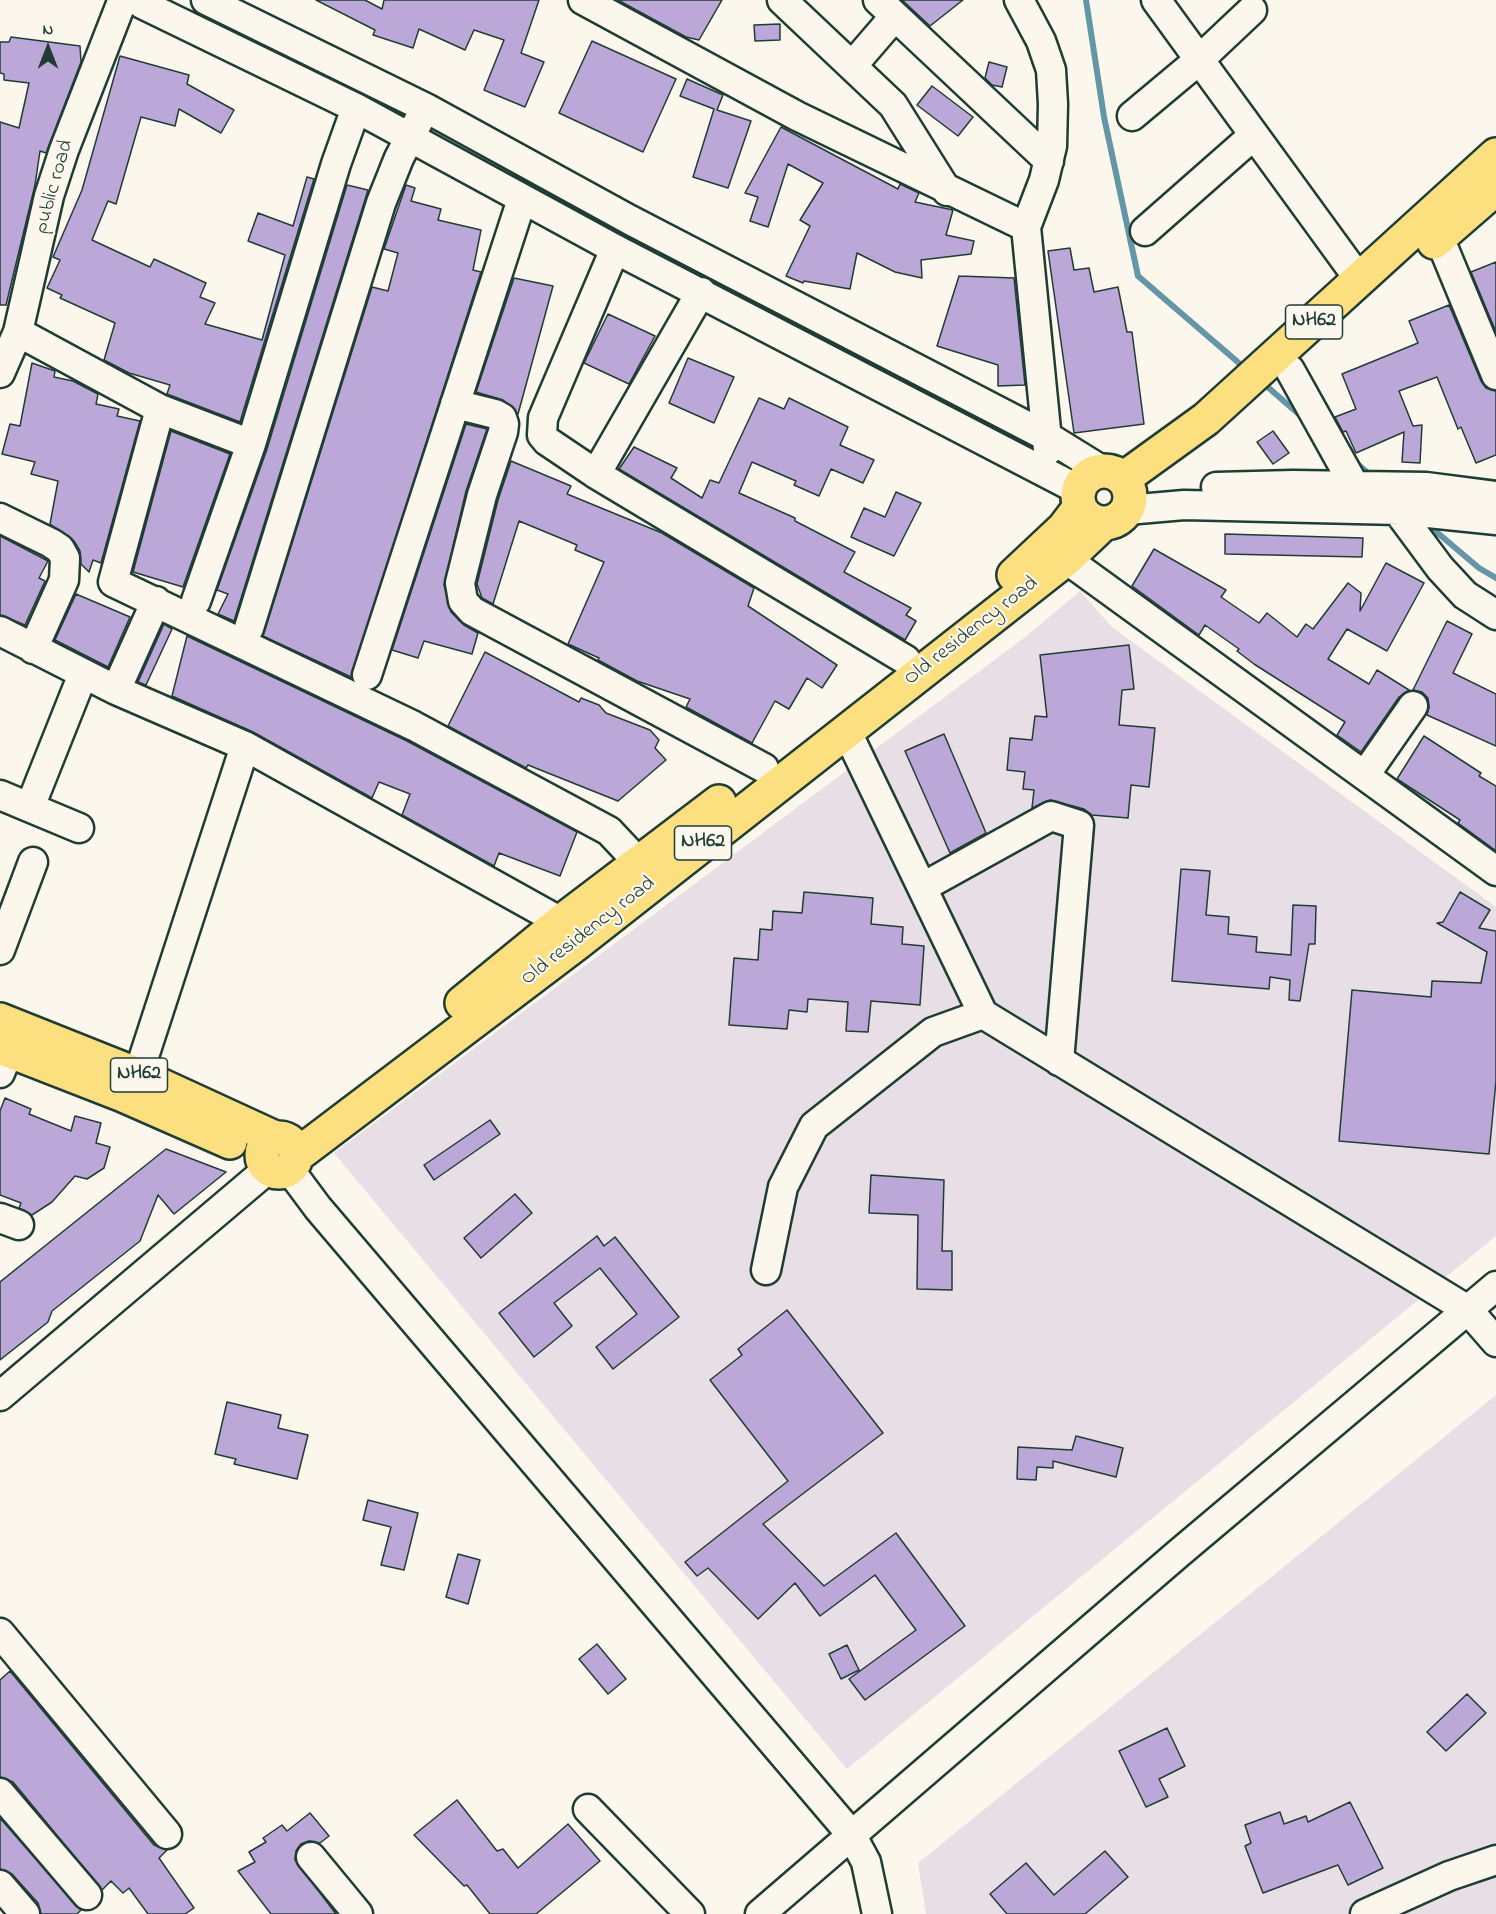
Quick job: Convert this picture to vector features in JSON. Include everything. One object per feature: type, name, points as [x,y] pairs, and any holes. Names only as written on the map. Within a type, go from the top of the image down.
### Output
[{"type":"highway","name":"NH62","points":[[1109,495],[1206,419],[1496,155]]},
{"type":"highway","name":"NH62","points":[[1109,495],[1190,456],[1217,437],[1496,188]]},
{"type":"highway","name":"Old residency road","points":[[280,1155],[577,943],[1066,559],[1109,495]]},
{"type":"highway","name":"Old residency road","points":[[280,1155],[561,922],[906,660],[1031,560],[1064,528],[1109,495]]},
{"type":"highway","name":"NH62","points":[[0,1020],[138,1075],[280,1155]]},
{"type":"highway","name":"NH62","points":[[3,1057],[123,1095],[280,1155]]},
{"type":"street","points":[[206,0],[426,108],[630,220],[1047,437],[1109,495],[1173,489],[1390,498],[1496,520]]},
{"type":"street","points":[[583,0],[797,116],[947,191],[1027,222]]},
{"type":"street","points":[[782,0],[856,61],[898,112],[947,191]]},
{"type":"street","points":[[1019,0],[1041,41],[1051,70],[1052,146],[1047,171],[1027,222],[1050,477]]},
{"type":"street","points":[[1156,0],[1359,279]]},
{"type":"street","points":[[132,2],[357,108],[615,249],[701,292],[1050,477],[1109,495],[1184,505],[1390,498],[1426,487],[1496,496]]},
{"type":"street","name":"public road","points":[[0,373],[18,332],[52,186],[132,2]]},
{"type":"street","points":[[1132,116],[1252,10]]},
{"type":"street","points":[[856,61],[887,13],[1047,171]]},
{"type":"street","points":[[196,600],[251,444],[336,164],[357,108]]},
{"type":"street","points":[[249,628],[381,203],[409,137],[426,108]]},
{"type":"street","points":[[1145,231],[1254,135]]},
{"type":"street","points":[[367,675],[522,199]]},
{"type":"street","points":[[1439,237],[1496,375]]},
{"type":"street","points":[[615,249],[541,425],[542,435],[547,441],[596,474],[906,660]]},
{"type":"street","points":[[596,474],[701,292]]},
{"type":"street","points":[[18,332],[160,409],[251,444]]},
{"type":"street","points":[[1290,370],[1390,498],[1440,568],[1465,595],[1496,615]]},
{"type":"street","points":[[455,404],[495,414],[502,418],[504,424],[460,583],[463,601],[472,611],[764,768]]},
{"type":"street","points":[[160,409],[113,582],[414,726],[609,831],[639,863]]},
{"type":"street","points":[[0,518],[51,543],[60,549],[65,558],[64,580],[33,649]]},
{"type":"street","points":[[1066,559],[1496,871]]},
{"type":"street","points":[[116,690],[156,601]]},
{"type":"street","points":[[0,631],[116,690],[245,746],[561,922]]},
{"type":"street","points":[[30,807],[83,674]]},
{"type":"street","points":[[1365,775],[1413,706]]},
{"type":"street","points":[[846,730],[983,1014],[1468,1310],[1496,1342]]},
{"type":"street","points":[[138,1075],[245,746]]},
{"type":"street","points":[[0,795],[79,828]]},
{"type":"street","points":[[923,887],[1051,816],[1079,825],[1059,1061]]},
{"type":"street","points":[[0,950],[33,862]]},
{"type":"street","points":[[766,1270],[783,1187],[814,1126],[933,1032],[983,1014]]},
{"type":"street","points":[[0,1396],[280,1155],[342,1235],[851,1834],[866,1862],[877,1914]]},
{"type":"street","points":[[760,1914],[1179,1553],[1496,1286]]},
{"type":"street","points":[[0,1632],[167,1834]]},
{"type":"street","points":[[0,1793],[87,1895]]},
{"type":"street","points":[[588,1809],[690,1914]]},
{"type":"street","points":[[311,1857],[358,1914]]},
{"type":"street","points":[[1376,1912],[1449,1875],[1496,1860]]},
{"type":"street","points":[[0,1885],[26,1914]]},
{"type":"shaded area","points":[[1080,591],[1112,627],[1496,907],[1496,1236],[847,1769],[334,1153],[1024,638]]},
{"type":"shaded area","points":[[1496,1395],[1496,1914],[926,1914],[918,1863]]},
{"type":"building","points":[[316,0],[365,0],[382,9],[384,0],[539,0],[521,53],[544,62],[525,107],[484,90],[504,40],[474,30],[465,50],[419,29],[413,48],[373,35],[375,30]]},
{"type":"building","points":[[618,0],[722,0],[699,40],[686,37]]},
{"type":"building","points":[[902,0],[963,0],[930,26]]},
{"type":"building","points":[[780,24],[780,40],[755,41],[754,25]]},
{"type":"building","points":[[11,37],[80,46],[81,62],[46,153],[40,151],[35,185],[6,305],[0,305],[0,122],[19,128],[29,83],[4,80],[4,74],[0,73],[0,42],[9,42]]},
{"type":"building","points":[[592,41],[676,79],[643,152],[559,113]]},
{"type":"building","points":[[120,56],[189,75],[187,84],[234,110],[221,133],[179,109],[175,126],[141,117],[116,204],[108,201],[92,240],[150,267],[154,259],[206,283],[200,297],[215,303],[205,324],[262,340],[285,255],[248,241],[258,213],[293,226],[307,177],[314,179],[240,422],[167,394],[170,385],[129,373],[104,360],[115,323],[60,298],[62,295],[47,288],[60,260],[53,257],[82,190]]},
{"type":"building","points":[[989,62],[1007,67],[1002,87],[992,85],[985,78]]},
{"type":"building","points":[[687,79],[723,95],[717,110],[751,121],[728,188],[693,177],[714,109],[680,96]]},
{"type":"building","points":[[932,86],[973,117],[958,136],[917,105]]},
{"type":"building","points":[[781,127],[898,189],[900,184],[919,193],[915,202],[953,210],[946,235],[974,241],[971,254],[921,260],[922,278],[895,272],[857,253],[850,289],[804,281],[803,283],[786,276],[810,226],[800,220],[823,183],[788,164],[768,227],[750,221],[758,197],[745,193]]},
{"type":"building","points":[[347,185],[368,190],[234,621],[218,614],[228,594],[217,590],[267,449]]},
{"type":"building","points":[[406,185],[415,188],[411,201],[441,209],[438,220],[481,230],[473,270],[481,272],[351,677],[263,636],[372,287],[388,291],[398,253],[384,249]]},
{"type":"building","points":[[1070,248],[1074,270],[1089,268],[1094,292],[1118,287],[1127,332],[1132,332],[1144,424],[1074,433],[1048,251]]},
{"type":"building","points":[[1496,262],[1496,332],[1471,272]]},
{"type":"building","points":[[959,276],[1014,278],[1025,385],[998,386],[998,365],[937,346]]},
{"type":"building","points":[[514,278],[553,286],[518,414],[503,400],[476,392]]},
{"type":"building","points":[[1449,305],[1481,381],[1486,388],[1496,391],[1496,455],[1476,463],[1461,427],[1458,429],[1437,377],[1399,391],[1413,426],[1422,425],[1420,463],[1402,462],[1404,432],[1356,453],[1346,431],[1343,432],[1335,417],[1356,409],[1342,374],[1418,343],[1409,321]]},
{"type":"building","points":[[608,314],[655,336],[629,384],[584,363]]},
{"type":"building","points":[[688,358],[734,377],[714,423],[669,403]]},
{"type":"building","points":[[32,363],[55,371],[54,377],[73,381],[98,394],[96,404],[119,409],[117,416],[140,421],[101,563],[93,560],[89,572],[81,564],[80,551],[74,541],[50,524],[58,481],[31,474],[35,462],[2,454],[10,424],[20,426]]},
{"type":"building","points":[[759,398],[784,409],[789,398],[848,427],[840,445],[874,460],[863,483],[831,469],[819,496],[794,485],[796,481],[752,462],[739,493],[795,518],[795,521],[855,552],[844,572],[911,608],[906,615],[916,621],[905,640],[619,469],[634,447],[677,468],[671,478],[702,498],[710,480],[719,483]]},
{"type":"building","points":[[466,424],[487,429],[466,491],[444,585],[451,612],[464,625],[478,633],[472,654],[424,641],[418,658],[392,650]]},
{"type":"building","points":[[171,431],[230,454],[183,587],[133,572]]},
{"type":"building","points":[[1273,431],[1289,453],[1273,464],[1257,442]]},
{"type":"building","points":[[511,461],[571,486],[567,494],[662,533],[754,588],[748,606],[837,665],[822,688],[807,678],[789,709],[775,701],[752,743],[686,707],[690,699],[637,681],[598,660],[599,658],[568,644],[604,562],[575,550],[577,545],[519,521],[493,604],[482,598],[477,584],[498,500]]},
{"type":"building","points":[[896,492],[921,503],[894,556],[851,537],[864,508],[885,517]]},
{"type":"building","points":[[1225,534],[1363,538],[1362,557],[1225,554]]},
{"type":"building","points":[[0,536],[48,561],[39,578],[45,581],[25,625],[0,615]]},
{"type":"building","points":[[1154,549],[1226,590],[1221,597],[1259,623],[1267,613],[1297,637],[1306,624],[1313,629],[1348,583],[1361,593],[1360,611],[1386,563],[1424,583],[1387,651],[1347,629],[1328,659],[1369,684],[1377,670],[1409,690],[1399,697],[1361,752],[1337,735],[1345,722],[1254,664],[1237,651],[1239,649],[1205,625],[1199,635],[1132,586]]},
{"type":"building","points":[[76,594],[130,617],[108,667],[55,640]]},
{"type":"building","points":[[1447,621],[1472,634],[1453,673],[1496,694],[1496,746],[1427,715],[1428,698],[1422,692],[1413,690]]},
{"type":"building","points":[[164,624],[172,629],[146,685],[138,682]]},
{"type":"building","points":[[187,636],[407,741],[577,832],[560,876],[499,853],[494,866],[402,815],[410,794],[379,782],[372,798],[253,732],[172,696]]},
{"type":"building","points":[[1129,645],[1134,689],[1122,690],[1119,725],[1155,728],[1149,787],[1131,785],[1128,818],[1092,815],[1084,809],[1050,800],[1032,808],[1034,790],[1023,789],[1025,772],[1007,770],[1010,738],[1032,740],[1035,716],[1047,717],[1040,655]]},
{"type":"building","points":[[485,652],[579,702],[581,698],[599,705],[606,713],[650,730],[659,740],[655,748],[666,760],[618,801],[528,765],[526,768],[448,726]]},
{"type":"building","points":[[944,734],[986,833],[950,853],[905,751]]},
{"type":"building","points":[[1424,736],[1481,773],[1479,776],[1496,786],[1496,851],[1458,823],[1460,820],[1397,779]]},
{"type":"building","points":[[1181,869],[1210,871],[1206,915],[1229,917],[1228,934],[1257,937],[1256,952],[1291,955],[1293,905],[1316,906],[1315,944],[1309,944],[1300,1001],[1289,1000],[1290,980],[1270,977],[1269,989],[1172,981]]},
{"type":"building","points":[[804,892],[873,898],[871,924],[903,927],[902,944],[924,946],[920,1005],[871,1001],[868,1032],[846,1031],[848,1002],[808,999],[807,1012],[789,1010],[787,1029],[729,1025],[734,958],[758,960],[760,929],[772,930],[773,911],[802,913]]},
{"type":"building","points":[[1460,892],[1490,910],[1479,928],[1496,931],[1496,1081],[1489,1154],[1339,1141],[1352,990],[1431,997],[1432,981],[1481,983],[1487,952],[1437,923],[1443,922]]},
{"type":"building","points":[[5,1098],[31,1109],[29,1114],[71,1131],[75,1116],[101,1123],[96,1143],[110,1147],[104,1168],[87,1179],[75,1176],[52,1202],[32,1215],[19,1208],[21,1203],[0,1195],[0,1111]]},
{"type":"building","points":[[490,1120],[500,1134],[434,1180],[424,1165]]},
{"type":"building","points":[[166,1149],[226,1172],[174,1214],[158,1195],[140,1241],[52,1311],[48,1322],[0,1360],[0,1282]]},
{"type":"building","points":[[871,1175],[944,1180],[942,1251],[952,1251],[952,1290],[917,1289],[918,1215],[869,1213]]},
{"type":"building","points":[[515,1194],[532,1213],[481,1258],[464,1238]]},
{"type":"building","points":[[597,1236],[604,1246],[615,1237],[679,1317],[613,1369],[596,1347],[637,1314],[600,1268],[554,1303],[572,1326],[534,1357],[499,1313]]},
{"type":"building","points":[[787,1310],[883,1433],[763,1524],[824,1586],[896,1533],[965,1626],[865,1700],[849,1679],[916,1630],[875,1575],[820,1616],[795,1583],[758,1619],[708,1568],[697,1576],[685,1562],[788,1481],[710,1380],[742,1355],[738,1349]]},
{"type":"building","points":[[227,1402],[281,1415],[278,1428],[308,1435],[297,1479],[234,1464],[236,1459],[215,1454]]},
{"type":"building","points":[[1076,1436],[1123,1448],[1116,1477],[1053,1461],[1053,1468],[1037,1467],[1036,1480],[1017,1479],[1018,1447],[1072,1450]]},
{"type":"building","points":[[368,1500],[418,1513],[404,1570],[381,1565],[391,1527],[363,1520]]},
{"type":"building","points":[[458,1554],[480,1560],[468,1604],[446,1597]]},
{"type":"building","points":[[597,1644],[626,1679],[608,1694],[579,1659]]},
{"type":"building","points":[[847,1645],[859,1670],[841,1679],[829,1654]]},
{"type":"building","points":[[10,1671],[154,1845],[167,1850],[159,1858],[194,1908],[185,1914],[148,1914],[129,1888],[123,1893],[111,1881],[102,1890],[13,1782],[0,1777],[0,1680]]},
{"type":"building","points":[[1467,1694],[1486,1713],[1446,1751],[1427,1732]]},
{"type":"building","points":[[1167,1728],[1185,1766],[1159,1779],[1168,1797],[1146,1807],[1119,1751]]},
{"type":"building","points":[[457,1800],[497,1851],[503,1849],[518,1868],[568,1824],[600,1861],[536,1914],[490,1914],[467,1885],[464,1886],[414,1835]]},
{"type":"building","points":[[1350,1802],[1383,1868],[1348,1885],[1338,1865],[1263,1893],[1245,1846],[1251,1843],[1245,1825],[1280,1812],[1284,1824],[1306,1816],[1308,1822]]},
{"type":"building","points":[[310,1813],[329,1836],[320,1843],[309,1841],[301,1844],[296,1851],[295,1860],[336,1914],[271,1914],[238,1871],[255,1862],[249,1852],[266,1842],[263,1838],[282,1825],[287,1831]]},
{"type":"building","points":[[0,1818],[81,1910],[77,1914],[41,1914],[38,1903],[12,1874],[0,1869]]},
{"type":"building","points":[[1105,1851],[1128,1877],[1085,1914],[1007,1914],[990,1894],[1026,1863],[1054,1895]]},
{"type":"waterway","points":[[1086,0],[1104,117],[1138,276],[1247,370]]},
{"type":"waterway","points":[[1262,382],[1302,417]]},
{"type":"waterway","points":[[1355,462],[1373,477]]},
{"type":"waterway","points":[[1426,523],[1479,568],[1496,578]]}]
